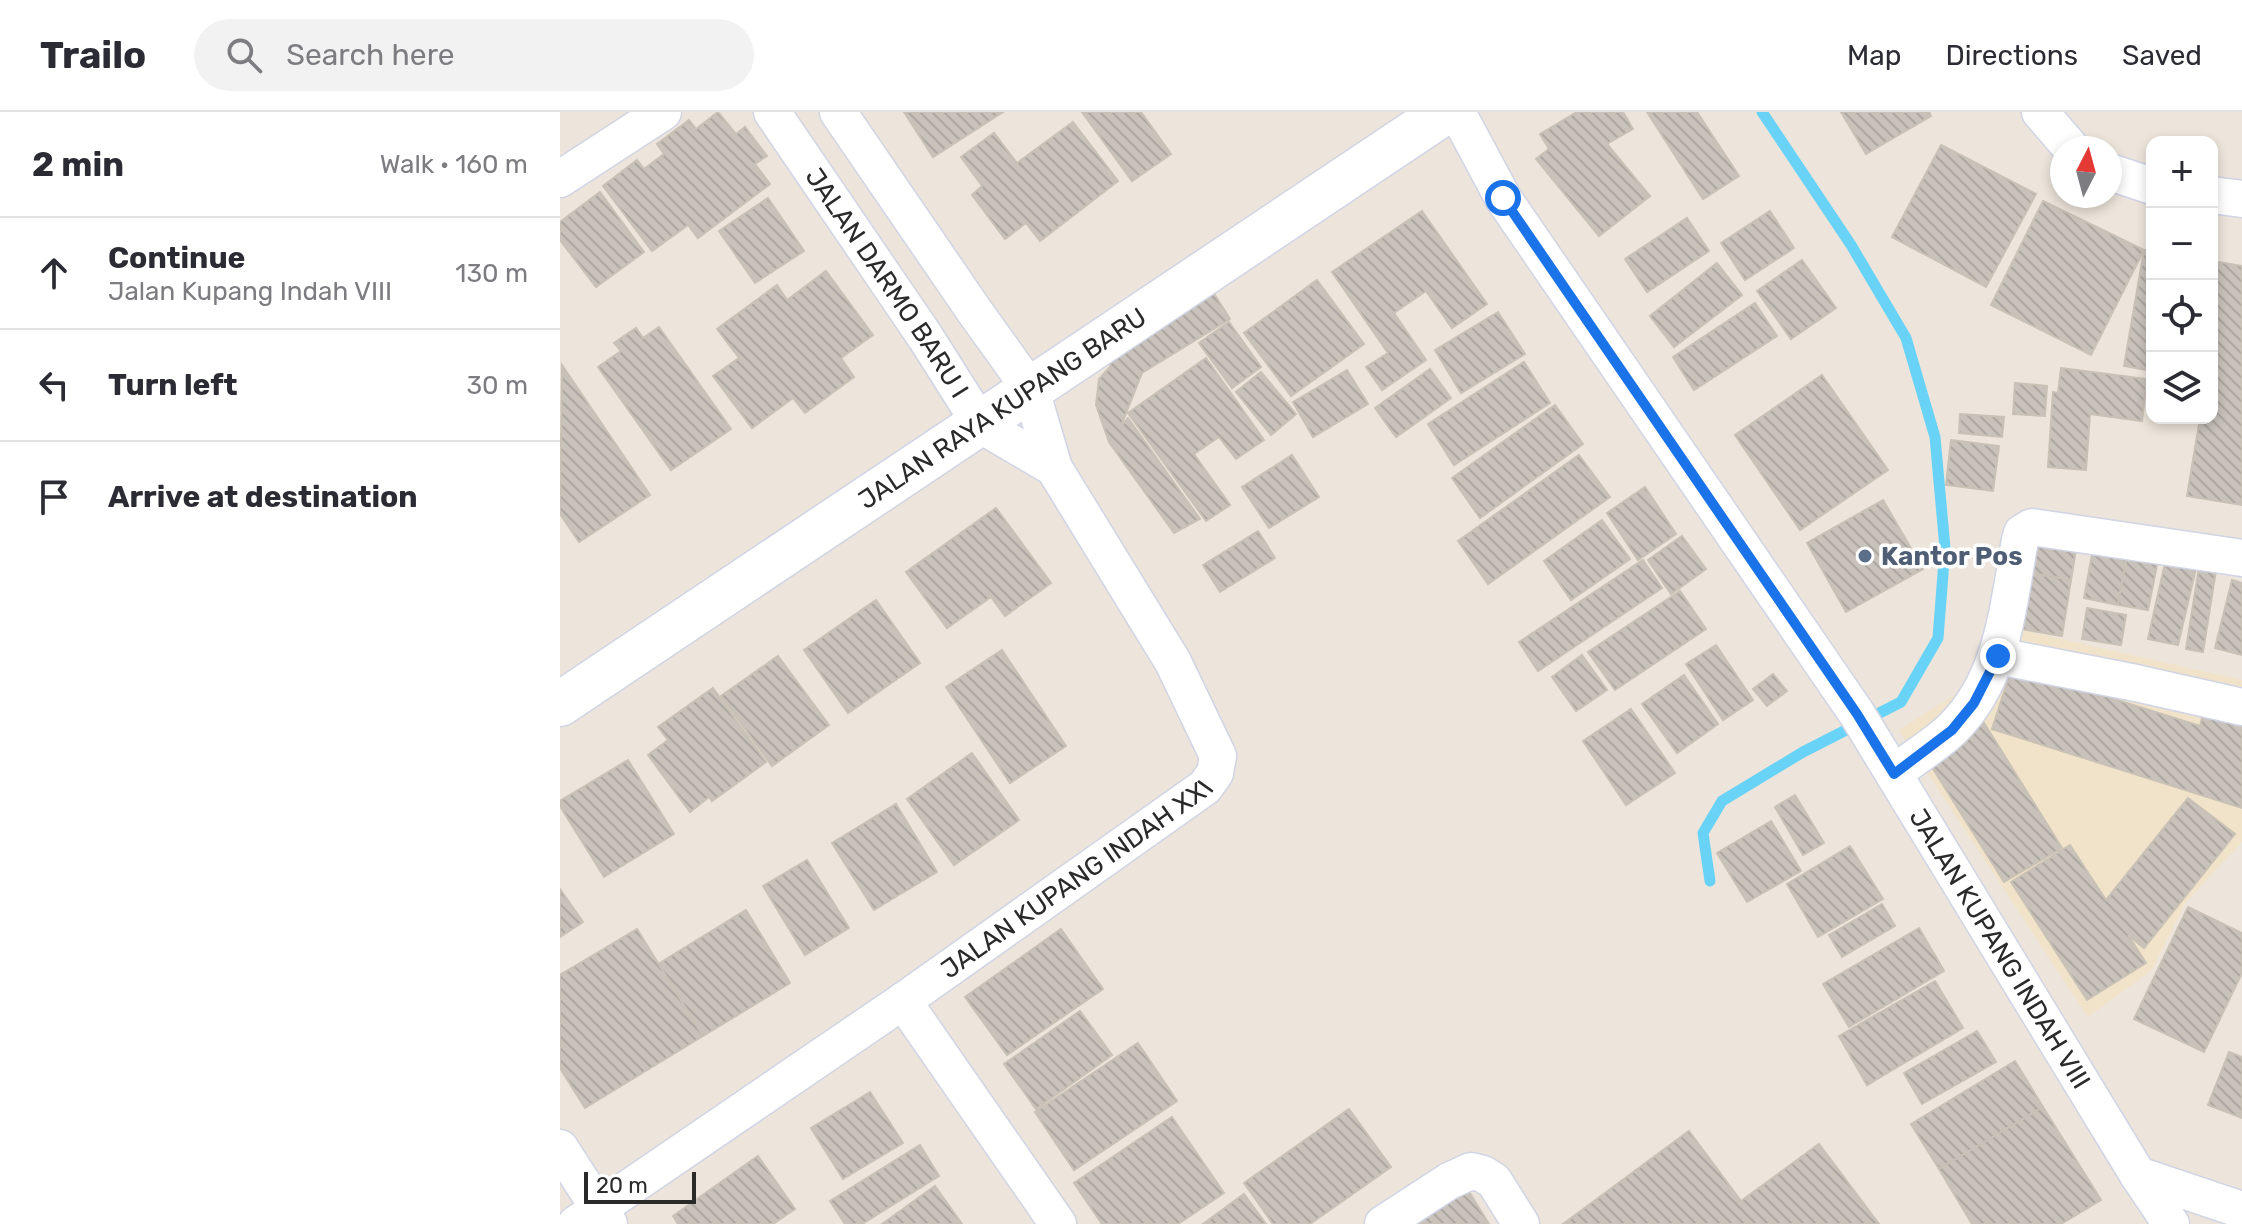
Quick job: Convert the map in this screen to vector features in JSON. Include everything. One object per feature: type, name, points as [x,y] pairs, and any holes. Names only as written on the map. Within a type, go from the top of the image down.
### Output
[{"type":"street","points":[[560,179],[663,112]]},
{"type":"street","name":"JALAN DARMO BARU I","points":[[772,112],[926,338],[981,425],[1054,468]]},
{"type":"street","points":[[838,112],[1031,390]]},
{"type":"street","name":"JALAN RAYA KUPANG BARU","points":[[560,704],[1445,112]]},
{"type":"street","name":"JALAN KUPANG INDAH VIII","points":[[1457,112],[1503,198],[1860,720],[2171,1224]]},
{"type":"street","points":[[2040,112],[2061,136]]},
{"type":"street","points":[[2122,176],[2146,184]]},
{"type":"street","points":[[2218,196],[2242,199]]},
{"type":"street","name":"JALAN KUPANG INDAH XXI","points":[[595,1219],[1205,787],[1215,773],[1218,756],[1173,662],[1054,468],[1031,390]]},
{"type":"street","points":[[1894,774],[1952,730],[1974,703],[1998,656],[2022,533],[2032,527],[2242,558]]},
{"type":"street","points":[[1998,656],[2242,707]]},
{"type":"street","points":[[903,1001],[1058,1224]]},
{"type":"street","points":[[560,1148],[595,1219]]},
{"type":"street","points":[[1383,1224],[1449,1181],[1471,1171],[1494,1181],[1521,1224]]},
{"type":"street","points":[[2138,1175],[2242,1210]]},
{"type":"shaded area","points":[[1995,624],[2242,680],[2242,842],[2186,902],[2152,970],[2088,1017],[1899,730],[1967,687]]},
{"type":"building","points":[[718,112],[736,134],[745,127],[767,156],[755,164],[770,184],[698,238],[688,225],[652,251],[603,186],[637,160],[644,169],[664,154],[657,144],[689,120],[696,129]]},
{"type":"building","points":[[904,112],[1003,112],[933,157]]},
{"type":"building","points":[[1082,112],[1141,112],[1171,154],[1132,181]]},
{"type":"building","points":[[1577,112],[1623,112],[1633,129],[1607,144],[1650,196],[1599,236],[1536,159],[1549,149],[1540,134]]},
{"type":"building","points":[[1647,112],[1697,112],[1739,176],[1703,199]]},
{"type":"building","points":[[1841,112],[1929,112],[1931,116],[1866,154]]},
{"type":"building","points":[[1073,122],[1118,181],[1040,241],[1026,223],[1005,239],[972,195],[982,186],[961,157],[994,133],[1017,163]]},
{"type":"building","points":[[1941,145],[2036,194],[1986,287],[1892,237]]},
{"type":"building","points":[[600,192],[644,252],[596,287],[560,240],[560,222]]},
{"type":"building","points":[[768,198],[804,251],[755,283],[719,231]]},
{"type":"building","points":[[2043,201],[2050,204],[2050,208],[2057,208],[2144,250],[2091,355],[1991,305]]},
{"type":"building","points":[[1422,211],[1487,304],[1452,328],[1426,291],[1394,313],[1426,360],[1382,390],[1366,367],[1388,353],[1332,272]]},
{"type":"building","points":[[1770,211],[1794,248],[1745,280],[1721,243]]},
{"type":"building","points":[[1687,218],[1709,251],[1647,292],[1625,259]]},
{"type":"building","points":[[2144,250],[2146,250],[2146,370],[2124,366]]},
{"type":"building","points":[[1802,260],[1836,308],[1791,339],[1757,291]]},
{"type":"building","points":[[2218,262],[2242,266],[2242,505],[2187,496],[2199,424],[2218,424]]},
{"type":"building","points":[[1717,263],[1742,295],[1674,347],[1650,316]]},
{"type":"building","points":[[826,271],[873,335],[841,358],[854,377],[805,413],[793,398],[752,428],[713,376],[739,358],[717,329],[777,285],[787,300]]},
{"type":"building","points":[[1317,280],[1364,344],[1291,396],[1244,333]]},
{"type":"building","points":[[1213,292],[1230,319],[1142,373],[1121,426],[1128,418],[1200,519],[1174,533],[1109,442],[1096,405],[1099,379],[1110,363]]},
{"type":"building","points":[[1755,303],[1777,336],[1694,390],[1673,357]]},
{"type":"building","points":[[1498,312],[1525,354],[1461,393],[1435,350]]},
{"type":"building","points":[[1229,322],[1261,367],[1232,388],[1199,343]]},
{"type":"building","points":[[659,327],[731,429],[671,470],[598,367],[621,351],[614,343],[636,328],[643,338]]},
{"type":"building","points":[[1206,358],[1264,440],[1236,459],[1219,437],[1194,454],[1230,505],[1206,521],[1128,413]]},
{"type":"building","points":[[1524,362],[1550,403],[1454,465],[1428,424]]},
{"type":"building","points":[[562,365],[650,495],[579,542],[560,514]]},
{"type":"building","points":[[2061,368],[2146,379],[2142,421],[2090,414],[2086,470],[2048,467],[2053,392],[2058,393]]},
{"type":"building","points":[[1430,369],[1451,398],[1396,437],[1375,408]]},
{"type":"building","points":[[1347,370],[1368,404],[1313,437],[1293,402]]},
{"type":"building","points":[[1261,372],[1296,414],[1271,435],[1236,392]]},
{"type":"building","points":[[1822,375],[1888,470],[1800,530],[1735,435]]},
{"type":"building","points":[[2015,383],[2047,386],[2045,416],[2013,414]]},
{"type":"building","points":[[1555,405],[1583,444],[1480,518],[1452,478]]},
{"type":"building","points":[[1960,414],[2004,417],[2002,437],[1959,433]]},
{"type":"building","points":[[1951,440],[1999,446],[1993,491],[1946,485]]},
{"type":"building","points":[[1292,455],[1319,497],[1269,528],[1242,487]]},
{"type":"building","points":[[1579,455],[1610,497],[1488,584],[1458,541]]},
{"type":"building","points":[[1645,487],[1676,534],[1638,560],[1607,513]]},
{"type":"building","name":"Kantor Pos","points":[[1883,500],[1923,569],[1846,612],[1807,543]]},
{"type":"building","points":[[996,508],[1051,583],[1005,616],[991,597],[947,628],[906,572]]},
{"type":"building","points":[[1602,520],[1630,559],[1571,600],[1544,561]]},
{"type":"building","points":[[2031,529],[2078,537],[2071,580],[2024,572]]},
{"type":"building","points":[[1258,531],[1275,558],[1220,592],[1203,565]]},
{"type":"building","points":[[1682,536],[1706,569],[1671,594],[1648,560]]},
{"type":"building","points":[[2095,538],[2129,544],[2118,605],[2084,598]]},
{"type":"building","points":[[2129,544],[2160,550],[2148,610],[2118,605]]},
{"type":"building","points":[[2167,554],[2198,560],[2178,645],[2148,639]]},
{"type":"building","points":[[1643,560],[1662,588],[1538,671],[1519,642]]},
{"type":"building","points":[[2200,561],[2217,564],[2203,652],[2186,649]]},
{"type":"building","points":[[2024,572],[2071,580],[2062,636],[2015,628]]},
{"type":"building","points":[[2232,580],[2242,583],[2242,655],[2215,648]]},
{"type":"building","points":[[1680,591],[1706,629],[1615,690],[1588,652]]},
{"type":"building","points":[[876,600],[920,663],[848,713],[804,650]]},
{"type":"building","points":[[2087,608],[2126,615],[2121,645],[2082,639]]},
{"type":"building","points":[[1716,645],[1753,700],[1723,720],[1686,664]]},
{"type":"building","points":[[1002,650],[1066,746],[1010,783],[946,687]]},
{"type":"building","points":[[1582,655],[1607,690],[1576,711],[1552,677]]},
{"type":"building","points":[[778,656],[829,725],[772,766],[721,696]]},
{"type":"building","points":[[2012,667],[2200,726],[2206,701],[2242,709],[2242,808],[1992,729]]},
{"type":"building","points":[[1773,674],[1787,691],[1767,706],[1753,689]]},
{"type":"building","points":[[1684,675],[1718,724],[1677,753],[1642,704]]},
{"type":"building","points":[[713,688],[766,762],[712,801],[709,797],[690,812],[648,755],[668,740],[658,727]]},
{"type":"building","points":[[1631,709],[1675,773],[1626,805],[1583,741]]},
{"type":"building","points":[[1981,718],[2062,848],[2004,882],[1923,753]]},
{"type":"building","points":[[972,753],[1019,820],[954,865],[907,799]]},
{"type":"building","points":[[628,760],[674,834],[604,877],[560,806],[560,801]]},
{"type":"building","points":[[1795,795],[1824,843],[1803,855],[1775,807]]},
{"type":"building","points":[[2188,798],[2235,834],[2144,948],[2128,935],[2146,963],[2087,1000],[2011,882],[2070,845],[2106,900]]},
{"type":"building","points":[[896,804],[937,872],[874,910],[832,843]]},
{"type":"building","points":[[1771,821],[1801,871],[1747,902],[1717,853]]},
{"type":"building","points":[[1850,846],[1883,899],[1818,937],[1787,884]]},
{"type":"building","points":[[807,860],[849,928],[805,955],[763,886]]},
{"type":"building","points":[[560,889],[583,922],[560,937]]},
{"type":"building","points":[[1882,904],[1895,926],[1842,957],[1829,935]]},
{"type":"building","points":[[2188,907],[2242,933],[2242,973],[2204,1052],[2134,1019]]},
{"type":"building","points":[[746,910],[790,983],[703,1036],[658,964]]},
{"type":"building","points":[[1919,928],[1944,971],[1849,1027],[1823,984]]},
{"type":"building","points":[[637,929],[703,1036],[585,1108],[560,1068],[560,975]]},
{"type":"building","points":[[1061,929],[1103,989],[1007,1055],[965,997]]},
{"type":"building","points":[[1935,981],[1963,1028],[1867,1085],[1839,1036]]},
{"type":"building","points":[[1080,1011],[1112,1055],[1036,1109],[1004,1064]]},
{"type":"building","points":[[1977,1031],[1996,1062],[1922,1104],[1904,1073]]},
{"type":"building","points":[[1138,1043],[1177,1101],[1074,1170],[1035,1112]]},
{"type":"building","points":[[2229,1052],[2242,1057],[2242,1118],[2208,1105]]},
{"type":"building","points":[[2015,1061],[2043,1107],[1939,1169],[1911,1124]]},
{"type":"building","points":[[870,1092],[903,1143],[843,1179],[811,1128]]},
{"type":"building","points":[[2043,1107],[2101,1200],[2061,1224],[1972,1224],[1939,1169]]},
{"type":"building","points":[[1349,1109],[1391,1167],[1310,1224],[1273,1224],[1244,1183]]},
{"type":"building","points":[[1172,1117],[1224,1193],[1178,1224],[1102,1224],[1074,1183]]},
{"type":"building","points":[[1689,1131],[1741,1201],[1819,1144],[1879,1224],[1563,1224]]},
{"type":"building","points":[[920,1145],[939,1176],[862,1224],[845,1224],[830,1201]]},
{"type":"building","points":[[758,1156],[795,1209],[773,1224],[678,1224],[673,1216]]},
{"type":"building","points":[[935,1186],[962,1224],[882,1224]]},
{"type":"building","points":[[1466,1187],[1489,1224],[1404,1224]]},
{"type":"building","points":[[1244,1194],[1266,1224],[1203,1224]]},
{"type":"waterway","points":[[1710,881],[1703,833],[1722,801],[1803,752],[1901,702],[1938,638],[1945,548],[1935,437],[1906,338],[1851,245],[1762,112]]},
{"type":"place","name":"Kantor Pos","points":[[1865,556]]},
{"type":"route","points":[[1503,198],[1857,714],[1894,774],[1952,730],[1974,703],[1998,656]]}]
